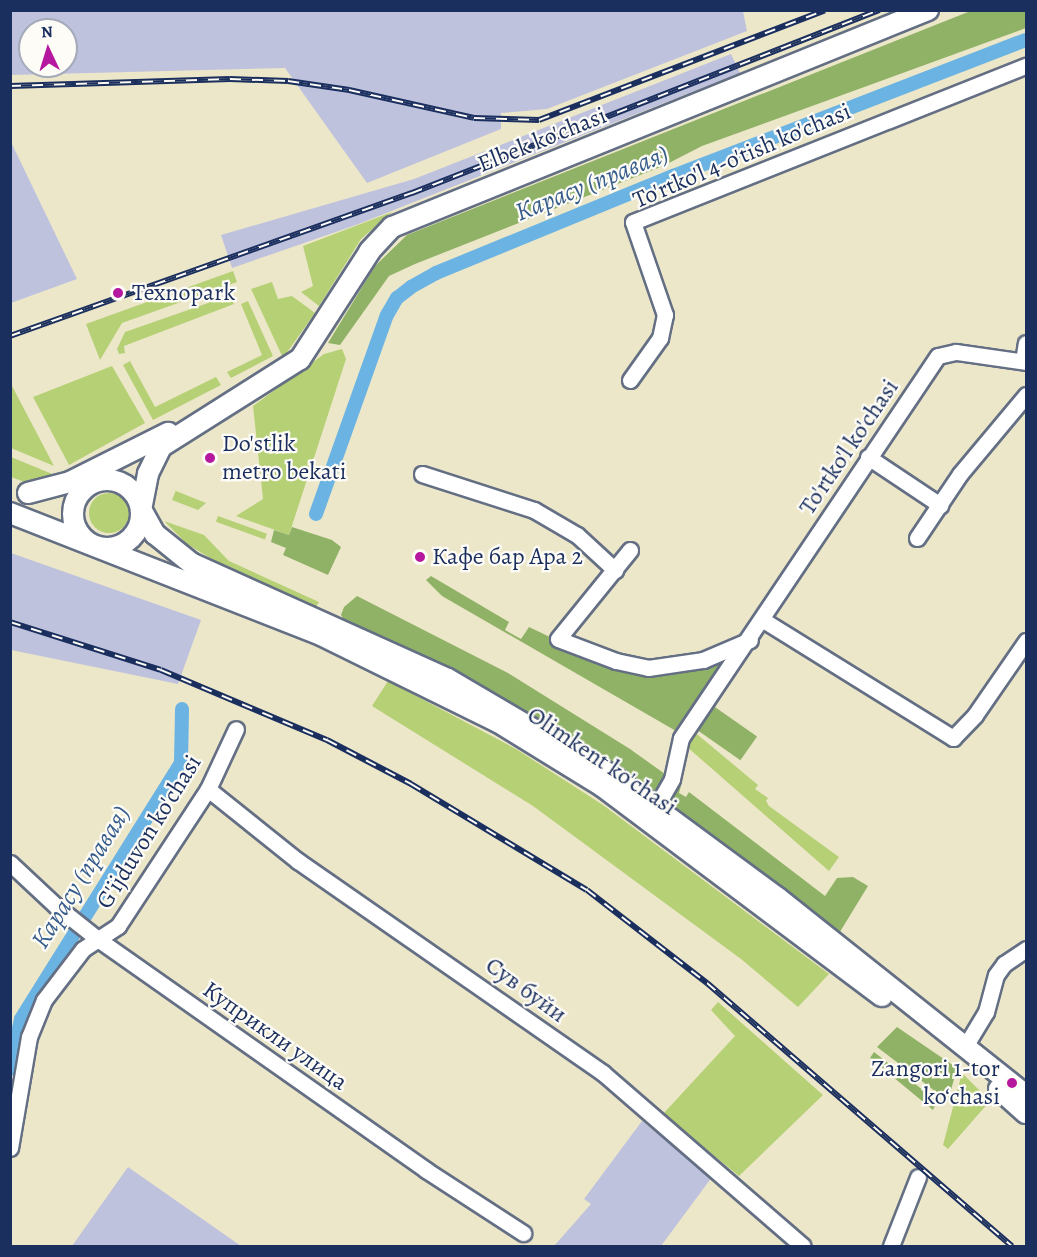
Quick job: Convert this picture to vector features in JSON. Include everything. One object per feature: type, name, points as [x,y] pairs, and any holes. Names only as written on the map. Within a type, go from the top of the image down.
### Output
[{"type":"main road","name":"Elbek ko'chasi","points":[[141,509],[148,474],[161,447],[290,366],[308,351],[370,251],[392,227],[928,10]]},
{"type":"main road","name":"Elbek ko'chasi","points":[[19,491],[70,482],[237,398]]},
{"type":"main road","name":"Elbek ko'chasi","points":[[19,491],[62,492],[92,483],[121,458]]},
{"type":"main road","points":[[10,513],[94,545],[114,547],[128,541],[138,529],[141,509],[135,494],[123,483],[107,479],[92,483],[78,495],[73,512],[76,529],[94,545]]},
{"type":"main road","name":"Olimkent ko'chasi","points":[[141,509],[155,534],[191,563],[448,679],[565,746],[656,807],[966,1045],[1026,1095]]},
{"type":"main road","name":"Olimkent ko'chasi","points":[[94,545],[382,662],[559,757],[967,1061],[1026,1113]]},
{"type":"street","name":"To'rtko'l 4-o'tish ko'chasi","points":[[630,380],[660,338],[665,324],[664,305],[633,222],[1026,66]]},
{"type":"street","points":[[1024,362],[1026,343]]},
{"type":"street","name":"To'rtko'l ko'chasi","points":[[656,807],[672,779],[681,738],[750,640],[868,457],[943,352],[1024,362]]},
{"type":"street","points":[[917,538],[1026,395]]},
{"type":"street","points":[[868,457],[940,505]]},
{"type":"street","points":[[422,474],[534,510],[577,535],[615,570]]},
{"type":"street","points":[[630,550],[558,639],[616,661],[648,668],[703,660],[750,640]]},
{"type":"street","points":[[763,620],[953,738],[975,715],[1026,641]]},
{"type":"street","name":"G'ijduvon ko'chasi","points":[[10,1148],[35,1018],[94,936],[118,926],[208,789],[236,729]]},
{"type":"street","name":"Сув буйи","points":[[208,789],[298,861],[603,1073],[803,1246]]},
{"type":"street","name":"Куприкли улица","points":[[10,863],[94,936],[426,1170],[523,1233]]},
{"type":"street","points":[[966,1045],[986,1012],[996,975],[1004,964],[1026,949]]},
{"type":"street","points":[[891,1246],[918,1177]]},
{"type":"shaded area","points":[[11,11],[743,11],[747,31],[547,109],[501,113],[501,129],[367,183],[285,68],[78,73],[78,18],[18,18],[18,75],[11,75]]},
{"type":"shaded area","points":[[731,54],[740,73],[356,225],[232,268],[221,235],[414,179]]},
{"type":"shaded area","points":[[11,142],[77,279],[10,303]]},
{"type":"shaded area","points":[[11,553],[201,620],[178,684],[11,650]]},
{"type":"shaded area","points":[[642,1121],[712,1177],[661,1246],[554,1246],[591,1204],[584,1199]]},
{"type":"shaded area","points":[[128,1167],[241,1246],[72,1246]]},
{"type":"green space","points":[[973,10],[1026,11],[1026,28],[702,146],[663,166],[415,264],[389,276],[340,345],[328,343],[375,266],[407,235]]},
{"type":"green space","points":[[392,212],[361,239],[319,306],[301,292],[313,286],[303,246]]},
{"type":"green space","points":[[233,271],[237,282],[122,323],[100,360],[86,324]]},
{"type":"green space","points":[[272,282],[278,299],[292,296],[315,313],[283,358],[251,289]]},
{"type":"green space","points":[[231,295],[234,304],[124,346],[125,353],[119,354],[117,349],[125,332]]},
{"type":"green space","points":[[248,301],[273,356],[231,378],[227,372],[262,355],[241,304]]},
{"type":"green space","points":[[342,349],[346,359],[289,535],[236,516],[263,499],[253,406],[324,354]]},
{"type":"green space","points":[[130,361],[155,407],[216,377],[221,385],[153,420],[123,365]]},
{"type":"green space","points":[[112,366],[145,423],[69,465],[33,397]]},
{"type":"green space","points":[[11,384],[54,466],[11,448]]},
{"type":"green space","points":[[11,457],[62,478],[27,483],[11,477]]},
{"type":"green space","points":[[176,490],[206,503],[198,510],[172,500]]},
{"type":"green space","points":[[109,493],[117,494],[123,499],[128,505],[128,521],[123,527],[117,532],[109,533],[101,532],[95,527],[90,521],[89,513],[90,505],[95,499],[101,494]]},
{"type":"green space","points":[[218,516],[267,534],[265,539],[216,522]]},
{"type":"green space","points":[[164,521],[204,535],[229,561],[319,602],[316,607],[238,575],[187,544]]},
{"type":"green space","points":[[292,527],[332,540],[341,547],[328,575],[283,555],[286,548],[271,542],[274,530],[289,535]]},
{"type":"green space","points":[[431,576],[509,622],[505,630],[521,639],[529,627],[592,657],[651,672],[686,671],[732,656],[676,731],[442,596],[426,580]]},
{"type":"green space","points":[[357,596],[508,673],[630,749],[665,774],[655,797],[582,745],[505,699],[344,620],[341,615],[344,607]]},
{"type":"green space","points":[[388,681],[516,749],[603,805],[829,974],[798,1007],[741,959],[533,806],[372,706]]},
{"type":"green space","points":[[712,705],[757,737],[740,760],[695,729]]},
{"type":"green space","points":[[692,730],[758,785],[755,789],[768,798],[766,801],[769,806],[839,857],[829,871],[686,746]]},
{"type":"green space","points":[[681,786],[679,793],[686,797],[689,792],[825,896],[837,878],[853,877],[868,886],[838,935],[664,803]]},
{"type":"green space","points":[[718,1002],[823,1095],[739,1176],[663,1114],[735,1036],[711,1010]]},
{"type":"green space","points":[[897,1027],[957,1068],[948,1101],[877,1047]]},
{"type":"green space","points":[[874,1052],[937,1101],[933,1110],[870,1058]]},
{"type":"green space","points":[[962,1073],[990,1101],[948,1149],[943,1145]]},
{"type":"waterway","name":"Карасу (правая)","points":[[316,514],[387,315],[397,298],[411,287],[436,273],[673,176],[1026,40]]},
{"type":"waterway","name":"Карасу (правая)","points":[[10,1069],[21,1019],[181,763],[182,709]]},
{"type":"railway","points":[[10,86],[230,79],[288,81],[349,90],[474,118],[539,120],[825,10]]},
{"type":"railway","points":[[10,336],[412,193],[879,10]]},
{"type":"railway","points":[[10,622],[161,670],[327,740],[411,784],[587,890],[707,983],[1012,1246]]},
{"type":"place","name":"Texnopark","points":[[118,293]]},
{"type":"place","name":"Do'stlik metro bekati","points":[[210,458]]},
{"type":"place","name":"Кафе бар Ара 2","points":[[420,557]]},
{"type":"place","name":"Zangori 1-tor ko‘chasi","points":[[1012,1083]]}]
